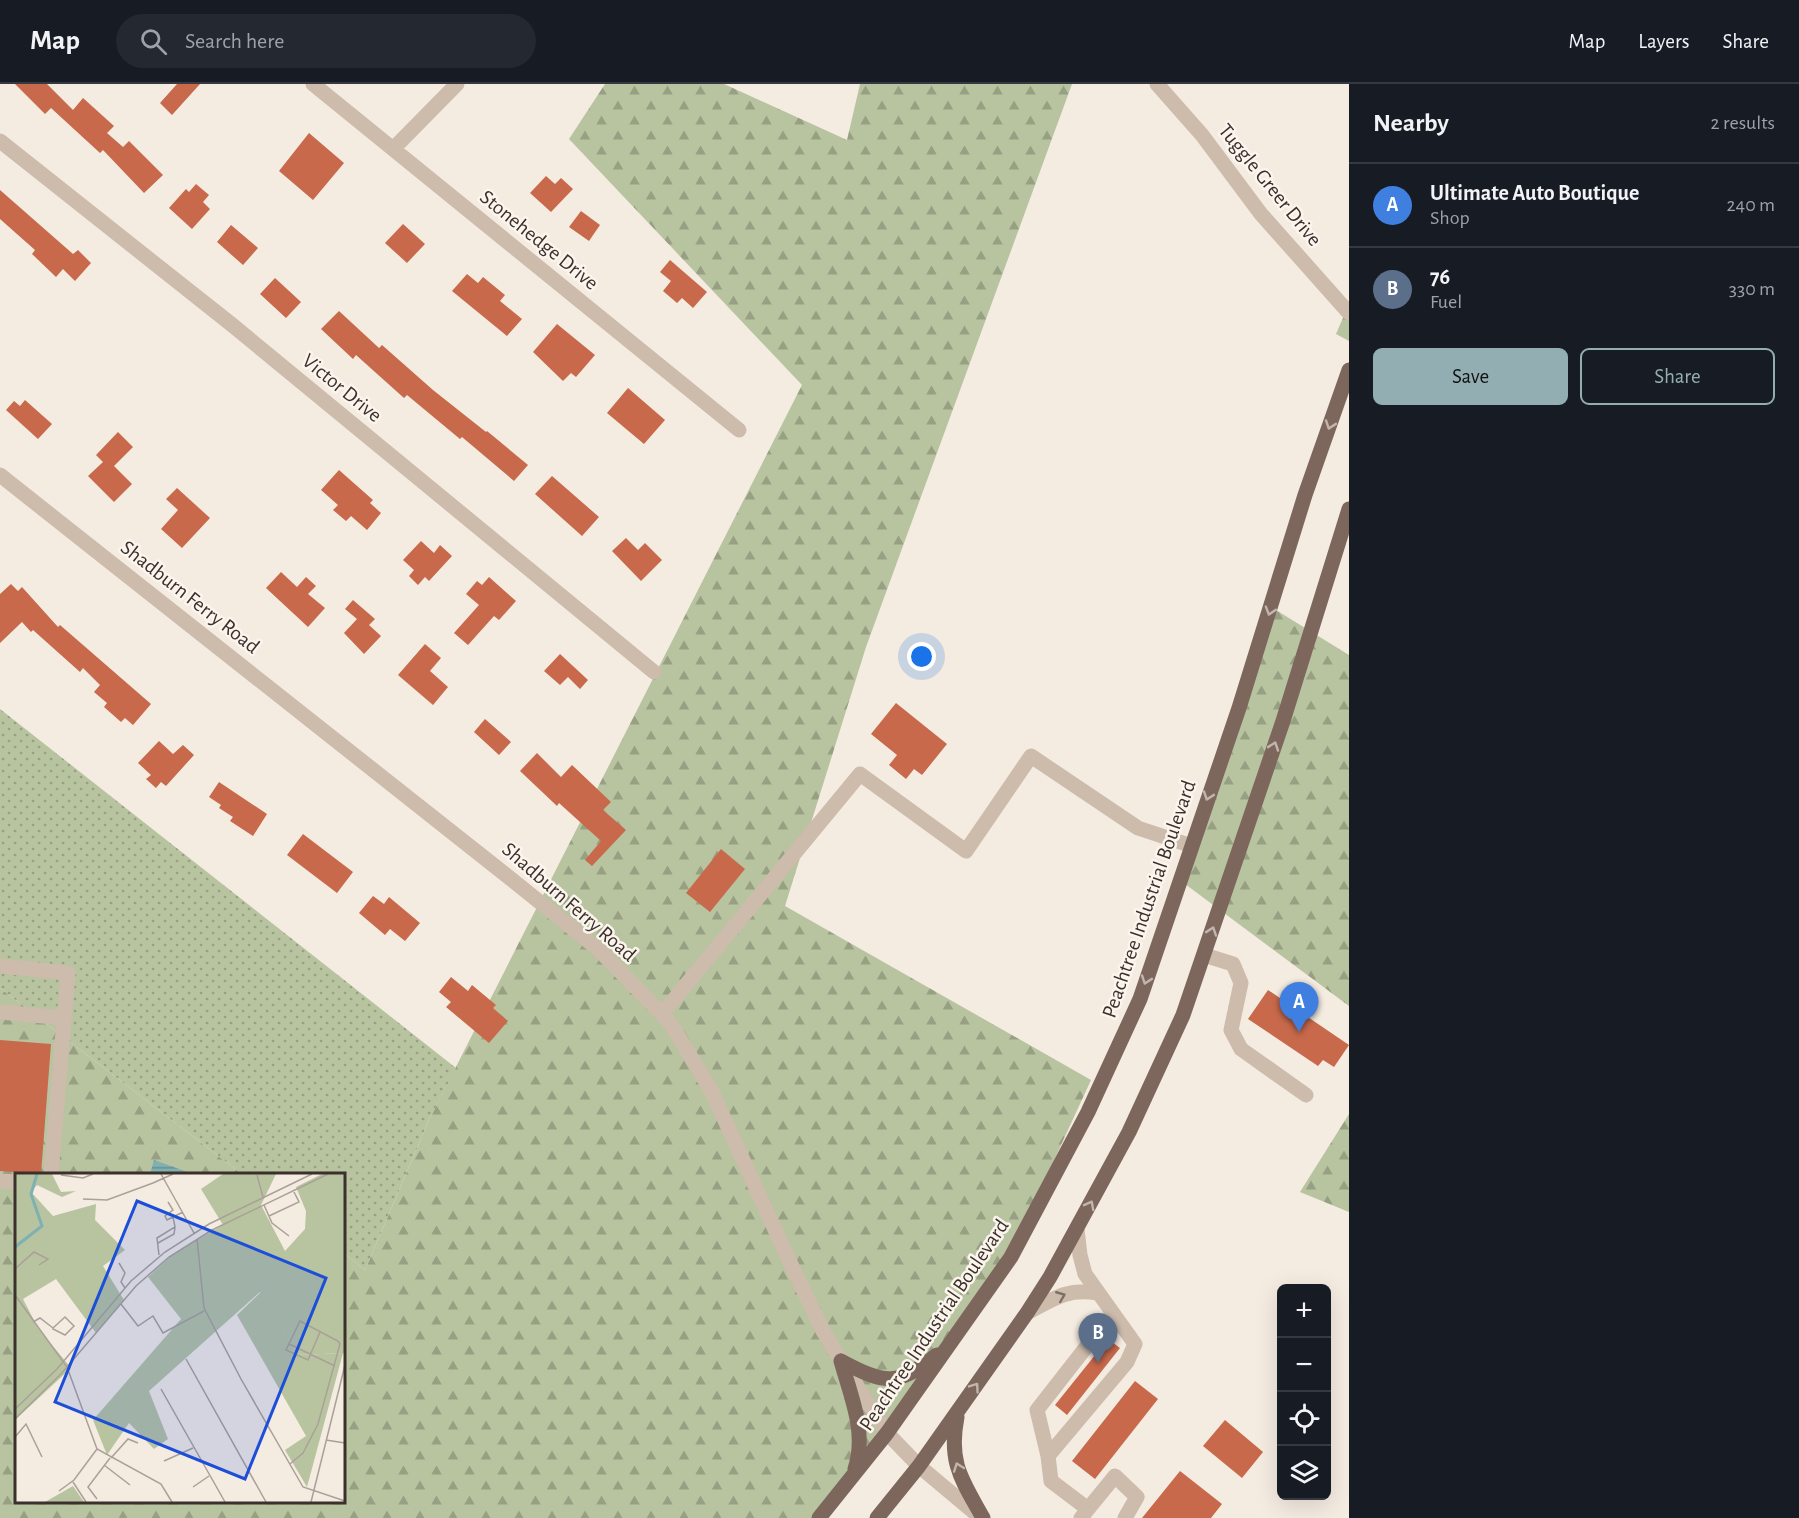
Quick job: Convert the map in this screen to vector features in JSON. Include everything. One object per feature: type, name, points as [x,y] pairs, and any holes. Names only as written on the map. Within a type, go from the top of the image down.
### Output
[{"type":"main road","name":"Peachtree Industrial Boulevard","points":[[819,1518],[887,1433],[952,1344],[1011,1257],[1088,1112],[1140,999],[1243,697],[1305,495],[1349,370]]},
{"type":"main road","points":[[878,1518],[919,1466],[1050,1278],[1139,1111],[1183,1015],[1287,710],[1349,509]]},
{"type":"main road","points":[[841,1361],[862,1372],[886,1380],[904,1377],[918,1370],[952,1344]]},
{"type":"main road","points":[[841,1361],[859,1421],[860,1448],[856,1467],[850,1479]]},
{"type":"main road","points":[[958,1411],[953,1437],[955,1461],[982,1518]]},
{"type":"street","name":"Stonehedge Drive","points":[[313,84],[739,430]]},
{"type":"street","points":[[393,149],[457,84]]},
{"type":"street","name":"Tuggle Greer Drive","points":[[1157,84],[1203,135],[1261,214],[1349,313]]},
{"type":"street","name":"Victor Drive","points":[[0,141],[231,324],[654,672]]},
{"type":"street","name":"Shadburn Ferry Road","points":[[0,475],[507,874],[598,949],[662,1014],[672,1026],[711,1090],[823,1331],[841,1361],[887,1433],[919,1466],[982,1518]]},
{"type":"street","points":[[662,1014],[860,774],[966,851],[1031,756],[1138,828],[1192,846]]},
{"type":"street","points":[[1203,955],[1233,964],[1241,983],[1232,1030],[1241,1049],[1306,1095]]},
{"type":"street","points":[[0,966],[68,973],[51,1173]]},
{"type":"street","points":[[0,1012],[64,1018]]},
{"type":"street","points":[[0,1181],[15,1182]]},
{"type":"street","points":[[1048,1456],[1127,1362],[1135,1344],[1085,1274],[1077,1229]]},
{"type":"street","points":[[1027,1313],[1062,1294],[1080,1290],[1097,1293]]},
{"type":"street","points":[[1112,1314],[1037,1410],[1048,1456],[1051,1481],[1084,1514],[1115,1476],[1137,1497],[1125,1518]]},
{"type":"green space","points":[[605,84],[724,84],[847,140],[860,84],[1072,84],[866,647],[785,906],[1091,1080],[998,1282],[815,1518],[0,1518],[0,988],[241,1173],[15,1173],[15,1503],[345,1503],[345,1254],[365,1270],[429,1120],[802,385],[569,139]]},
{"type":"green space","points":[[1349,304],[1349,341],[1336,334]]},
{"type":"green space","points":[[1271,607],[1349,655],[1349,1006],[1181,881]]},
{"type":"green space","points":[[0,709],[456,1068],[429,1120],[365,1270],[345,1254],[345,1173],[241,1173],[0,988]]},
{"type":"green space","points":[[1349,1114],[1349,1212],[1300,1192]]},
{"type":"water","points":[[154,1160],[190,1173],[150,1173]]},
{"type":"building","points":[[15,84],[47,84],[73,110],[83,98],[114,126],[107,133],[123,147],[129,141],[163,175],[144,193],[103,150],[100,153],[51,108],[45,114]]},
{"type":"building","points":[[177,84],[200,84],[172,115],[160,103]]},
{"type":"building","points":[[309,133],[344,163],[313,200],[279,171]]},
{"type":"building","points":[[546,176],[555,184],[561,178],[573,189],[551,212],[530,193]]},
{"type":"building","points":[[196,184],[209,195],[203,202],[210,209],[192,229],[169,208],[186,189],[189,192]]},
{"type":"building","points":[[0,190],[73,254],[78,250],[91,263],[75,281],[63,269],[56,277],[32,254],[35,250],[0,219]]},
{"type":"building","points":[[581,211],[600,225],[589,241],[569,227]]},
{"type":"building","points":[[403,224],[425,244],[407,263],[385,243]]},
{"type":"building","points":[[231,225],[258,248],[243,265],[217,242]]},
{"type":"building","points":[[670,260],[707,292],[693,308],[682,298],[677,303],[663,291],[671,281],[660,272]]},
{"type":"building","points":[[467,274],[478,283],[483,277],[505,295],[500,301],[522,319],[507,336],[452,291]]},
{"type":"building","points":[[275,278],[301,302],[286,318],[260,294]]},
{"type":"building","points":[[339,311],[379,348],[382,345],[433,390],[528,465],[514,481],[407,395],[404,398],[356,355],[353,359],[321,329]]},
{"type":"building","points":[[557,324],[595,355],[576,377],[571,373],[563,381],[533,352]]},
{"type":"building","points":[[628,388],[665,420],[644,444],[607,413]]},
{"type":"building","points":[[25,400],[52,424],[38,439],[6,410],[14,401],[20,406]]},
{"type":"building","points":[[118,432],[133,447],[114,466],[132,484],[114,502],[88,476],[103,462],[96,455]]},
{"type":"building","points":[[339,470],[373,500],[370,503],[381,513],[367,530],[351,516],[346,521],[333,510],[338,505],[321,490]]},
{"type":"building","points":[[552,476],[599,517],[582,536],[535,494]]},
{"type":"building","points":[[177,488],[210,518],[182,548],[161,529],[178,510],[166,499]]},
{"type":"building","points":[[626,538],[638,550],[645,543],[662,560],[641,581],[612,551]]},
{"type":"building","points":[[421,541],[434,553],[440,545],[452,556],[429,581],[425,577],[418,585],[409,576],[414,570],[403,560]]},
{"type":"building","points":[[281,572],[297,587],[306,577],[316,586],[308,594],[325,608],[308,627],[266,588]]},
{"type":"building","points":[[489,577],[516,601],[499,620],[494,616],[468,645],[454,633],[479,605],[466,594],[477,581],[482,585]]},
{"type":"building","points":[[11,584],[18,591],[22,587],[58,627],[60,625],[151,704],[133,725],[125,718],[121,722],[104,707],[107,703],[94,692],[100,685],[83,668],[80,672],[22,622],[0,643],[0,594]]},
{"type":"building","points":[[353,600],[375,619],[369,625],[381,636],[364,654],[344,633],[357,619],[345,609]]},
{"type":"building","points":[[425,644],[441,658],[430,671],[448,687],[433,705],[398,675]]},
{"type":"building","points":[[560,654],[588,680],[580,689],[568,677],[560,685],[544,671]]},
{"type":"building","points":[[896,703],[947,744],[922,775],[914,769],[906,779],[889,765],[897,755],[871,734]]},
{"type":"building","points":[[485,719],[511,742],[499,755],[474,732]]},
{"type":"building","points":[[159,741],[173,754],[183,745],[194,755],[166,786],[161,782],[156,788],[146,779],[151,775],[138,763]]},
{"type":"building","points":[[537,753],[561,777],[572,765],[611,802],[603,810],[626,830],[592,866],[585,860],[601,841],[559,803],[557,806],[520,771]]},
{"type":"building","points":[[219,782],[267,814],[253,836],[230,821],[233,817],[219,808],[221,805],[209,797]]},
{"type":"building","points":[[303,834],[353,872],[337,893],[287,855]]},
{"type":"building","points":[[721,849],[745,869],[710,912],[686,893]]},
{"type":"building","points":[[373,896],[384,904],[389,897],[420,923],[405,941],[390,929],[385,935],[359,913]]},
{"type":"building","points":[[451,977],[468,991],[472,985],[496,1005],[493,1008],[508,1021],[489,1043],[446,1007],[451,1002],[439,992]]},
{"type":"building","points":[[1268,990],[1349,1045],[1334,1067],[1323,1060],[1318,1066],[1248,1019]]},
{"type":"building","points":[[0,1040],[51,1044],[41,1173],[0,1171]]},
{"type":"building","points":[[1108,1339],[1120,1348],[1067,1415],[1055,1405]]},
{"type":"building","points":[[1135,1381],[1158,1399],[1095,1479],[1072,1461]]},
{"type":"building","points":[[1225,1420],[1263,1452],[1242,1478],[1203,1446]]},
{"type":"building","points":[[1180,1471],[1222,1504],[1211,1518],[1142,1518]]},
{"type":"place","name":"Ultimate Auto Boutique","points":[[1299,1032]]},
{"type":"place","name":"76","points":[[1098,1363]]}]
